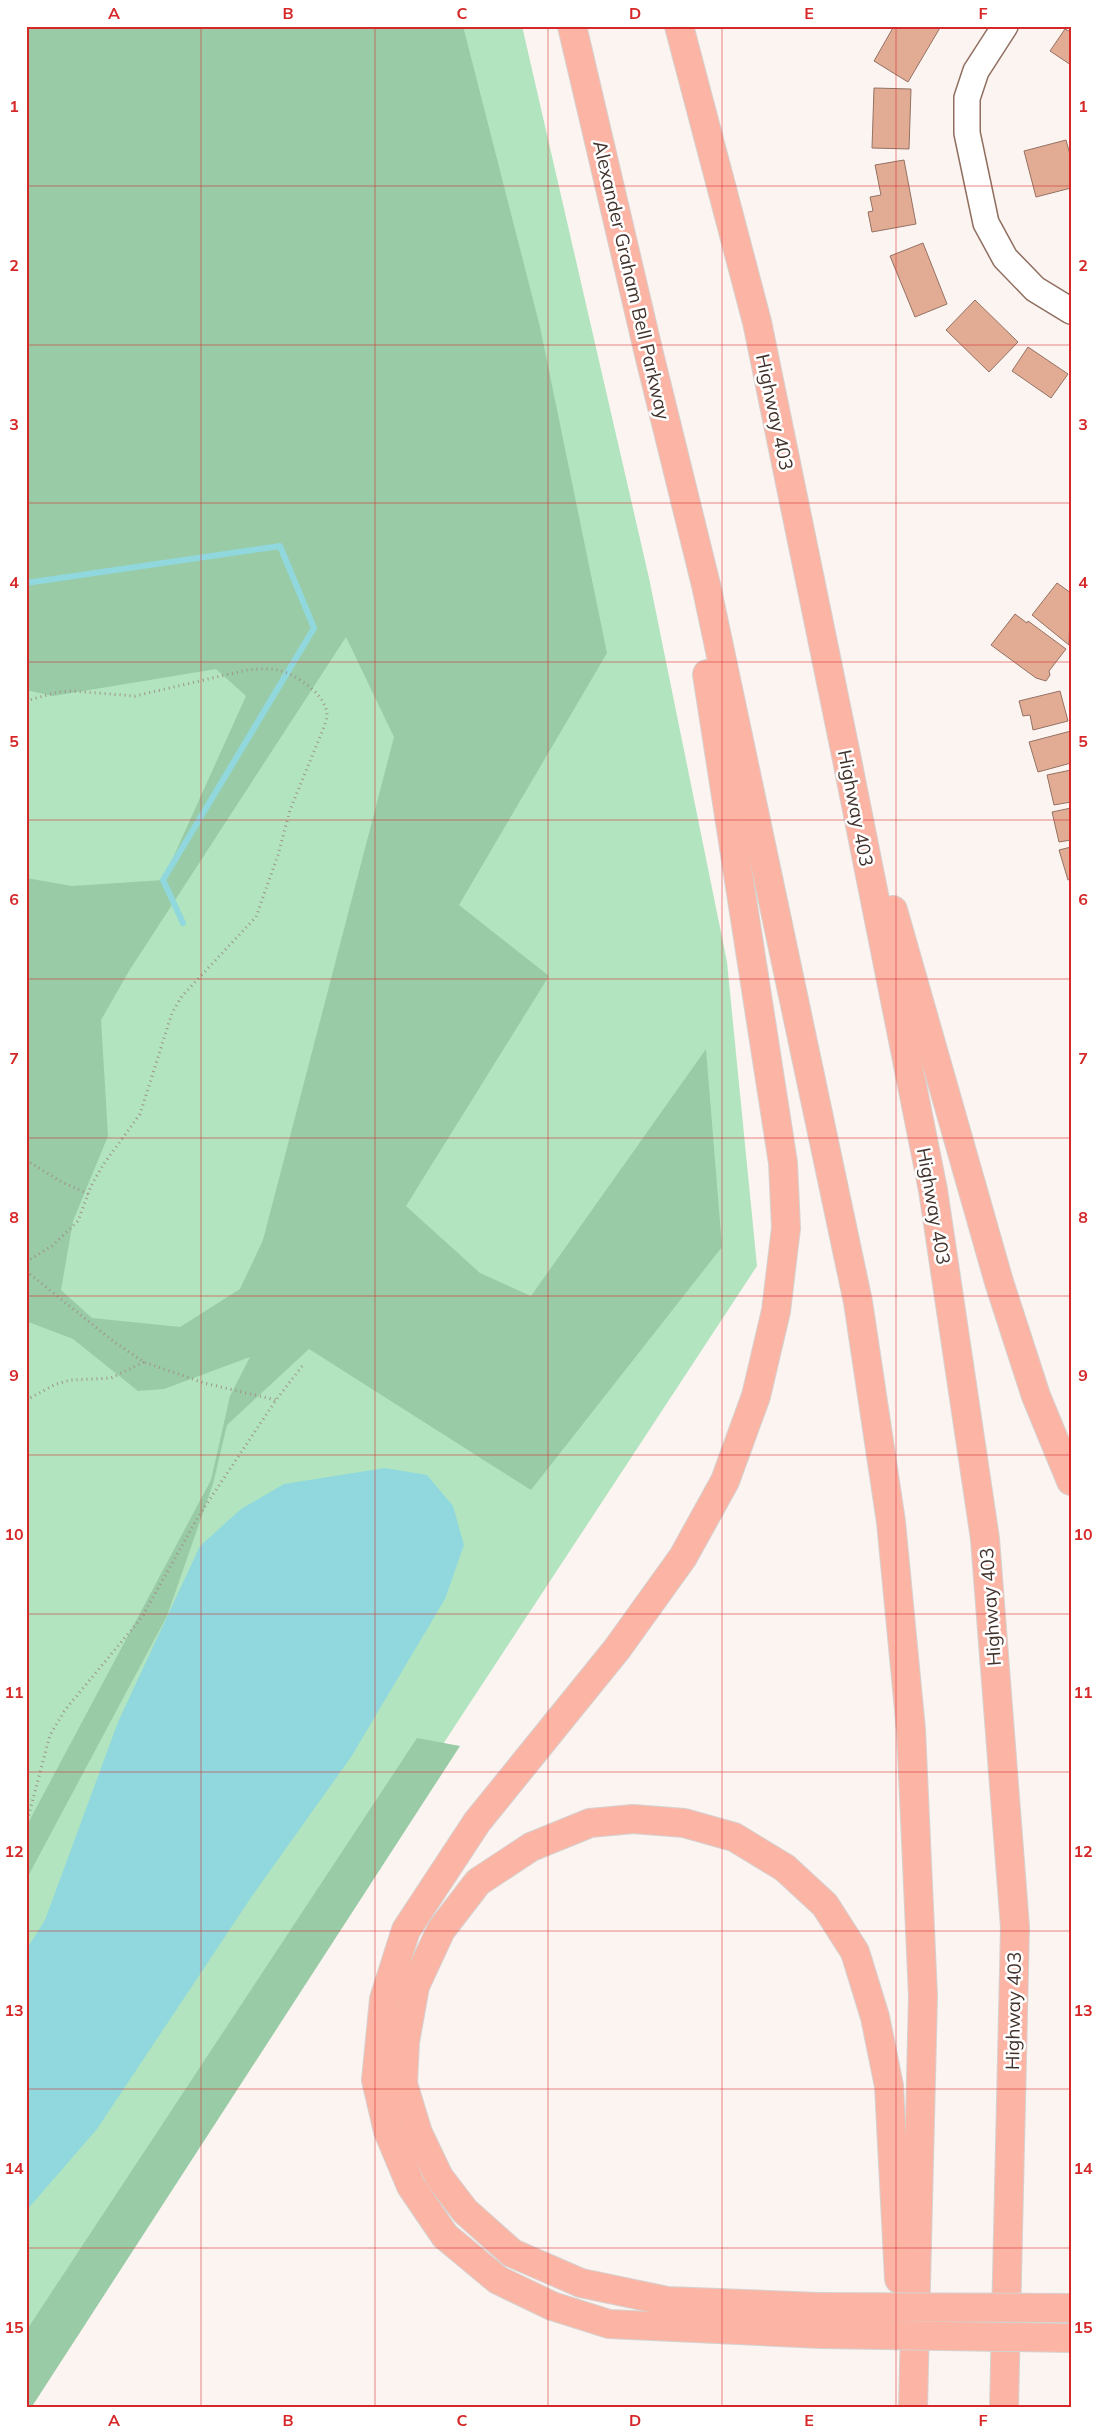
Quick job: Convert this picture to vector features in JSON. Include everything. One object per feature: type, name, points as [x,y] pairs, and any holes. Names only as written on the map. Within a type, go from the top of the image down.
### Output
[{"type":"highway","name":"Alexander Graham Bell Parkway","points":[[572,26],[671,443]]},
{"type":"highway","name":"Highway 403","points":[[679,26],[756,322],[846,755],[933,1190],[985,1539],[1015,1927],[1004,2408]]},
{"type":"highway","points":[[671,443],[783,1163],[786,1228],[776,1311],[756,1396],[725,1481],[683,1556],[617,1648],[477,1822],[406,1930],[384,2000],[376,2080],[388,2131],[411,2186],[445,2236],[498,2280],[552,2306],[609,2324],[821,2334],[1071,2338]]},
{"type":"highway","points":[[671,443],[708,594],[858,1302],[891,1522],[910,1730],[923,1996],[913,2408]]},
{"type":"highway","points":[[846,755],[902,940],[998,1282],[1036,1396],[1071,1481]]},
{"type":"highway","points":[[905,2408],[889,2086],[875,2017],[855,1952],[825,1905],[785,1868],[734,1837],[684,1823],[633,1819],[590,1823],[531,1846],[478,1882],[441,1930],[416,1986],[405,2042],[404,2084],[418,2133],[439,2177],[466,2211],[512,2253],[581,2283],[667,2301],[818,2307],[1071,2308]]},
{"type":"street","points":[[1005,26],[976,71],[967,98],[967,133],[986,222],[1005,258],[1036,289],[1071,311]]},
{"type":"path","points":[[26,701],[58,692],[72,691],[134,696],[247,670],[263,669],[279,670],[291,675],[315,691],[325,707],[327,715],[324,727],[290,810],[278,855],[256,917],[182,996],[172,1014],[140,1114],[103,1165],[88,1194],[78,1221],[52,1246],[26,1262]]},
{"type":"path","points":[[26,1160],[60,1181],[88,1194]]},
{"type":"path","points":[[26,1271],[113,1341],[144,1362],[204,1383],[276,1400]]},
{"type":"path","points":[[26,1400],[56,1384],[70,1380],[111,1378],[144,1362]]},
{"type":"path","points":[[26,1825],[50,1734],[65,1710],[142,1617],[198,1517],[276,1400],[303,1365]]},
{"type":"green space","points":[[26,26],[522,26],[649,578],[727,962],[757,1266],[26,2379]]},
{"type":"green space","points":[[26,26],[463,26],[540,327],[607,653],[459,905],[549,976],[406,1206],[480,1273],[531,1296],[706,1049],[722,1247],[531,1490],[309,1349],[227,1425],[213,1484],[167,1616],[26,1880],[26,1827],[211,1480],[230,1396],[250,1357],[164,1389],[138,1391],[73,1339],[26,1321],[26,878],[72,886],[163,880],[246,696],[216,669],[53,696],[26,690]],"holes":[[[346,637],[394,737],[263,1240],[240,1289],[180,1327],[92,1318],[61,1290],[73,1221],[108,1136],[101,1020],[129,971]]]},
{"type":"green space","points":[[417,1738],[460,1746],[31,2408],[26,2408],[26,2331]]},
{"type":"water","points":[[385,1468],[427,1475],[453,1506],[464,1545],[445,1599],[351,1757],[252,1896],[97,2129],[26,2211],[26,1950],[45,1920],[118,1722],[200,1546],[241,1509],[284,1484]]},
{"type":"building","points":[[894,26],[941,26],[908,82],[874,61]]},
{"type":"building","points":[[1065,29],[1071,32],[1071,65],[1050,51]]},
{"type":"building","points":[[874,88],[911,89],[909,149],[872,148]]},
{"type":"building","points":[[1066,140],[1071,158],[1071,188],[1036,197],[1024,151]]},
{"type":"building","points":[[904,160],[916,224],[872,232],[868,212],[873,211],[870,197],[881,195],[875,165]]},
{"type":"building","points":[[923,243],[947,304],[915,317],[890,256]]},
{"type":"building","points":[[975,300],[1018,342],[989,372],[946,330]]},
{"type":"building","points":[[1028,347],[1068,374],[1051,398],[1012,371]]},
{"type":"building","points":[[1057,583],[1071,593],[1069,645],[1032,615]]},
{"type":"building","points":[[1015,614],[1027,623],[1028,621],[1066,649],[1049,671],[1050,675],[1046,681],[1036,678],[991,645]]},
{"type":"building","points":[[1060,691],[1068,721],[1033,730],[1030,715],[1023,716],[1019,701]]},
{"type":"building","points":[[1071,731],[1071,763],[1038,772],[1029,742]]},
{"type":"building","points":[[1071,770],[1071,802],[1054,805],[1047,775]]},
{"type":"building","points":[[1071,808],[1071,840],[1059,842],[1052,812]]},
{"type":"building","points":[[1071,847],[1071,879],[1068,880],[1059,850]]},
{"type":"waterway","points":[[26,583],[280,546],[314,628],[163,880],[183,923]]}]
